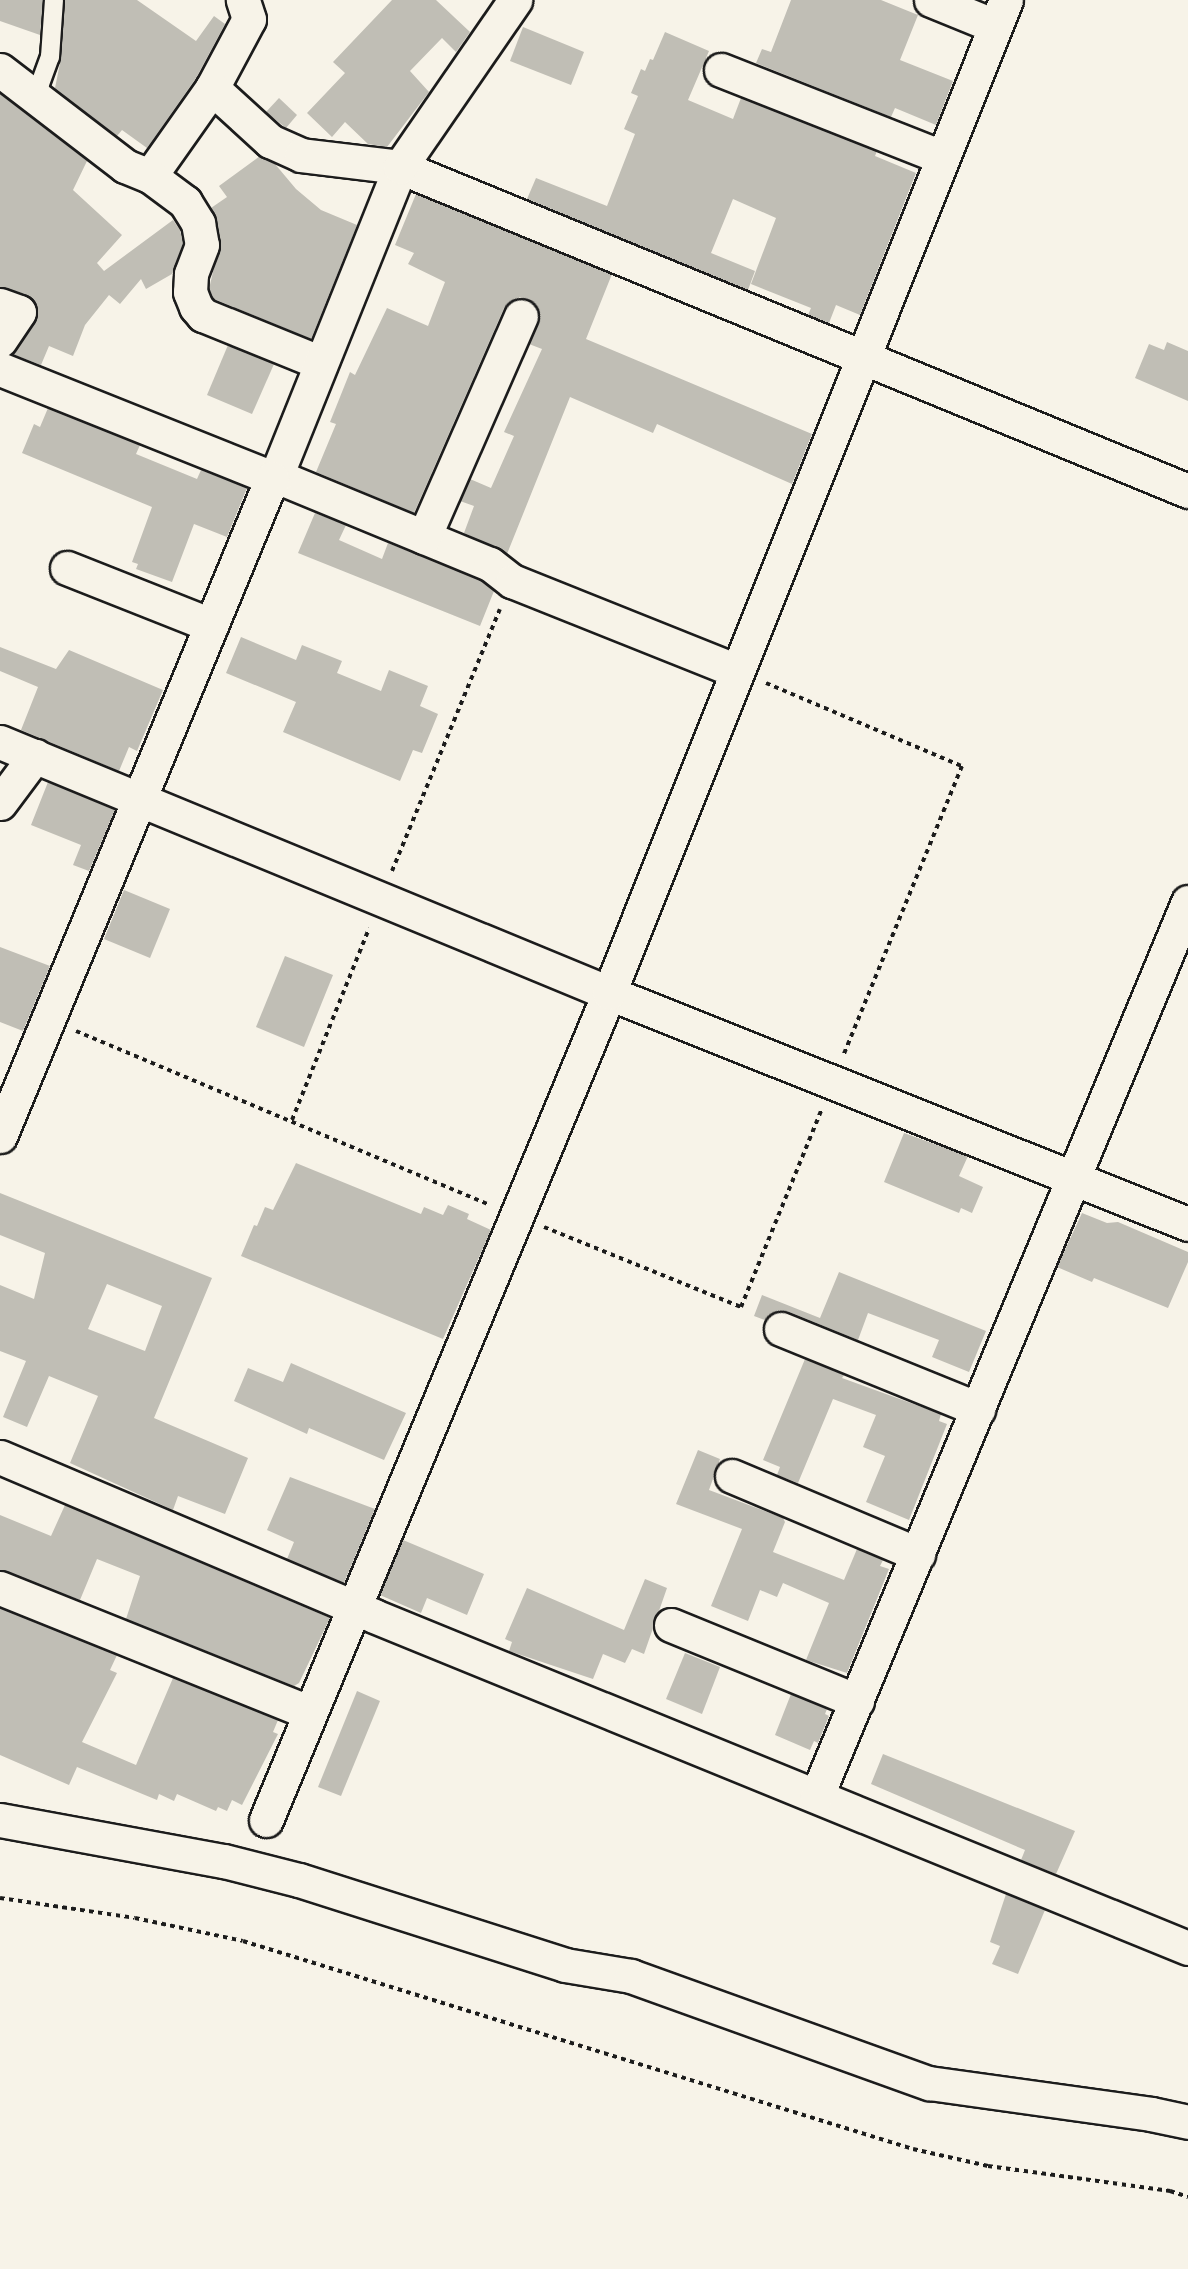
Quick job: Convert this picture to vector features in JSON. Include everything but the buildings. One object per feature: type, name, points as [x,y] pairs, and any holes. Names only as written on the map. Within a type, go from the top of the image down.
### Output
[{"type":"street","points":[[150,176],[212,88],[249,19],[243,0]]},
{"type":"street","points":[[0,1136],[274,477],[400,167],[515,0]]},
{"type":"street","points":[[266,1820],[308,1712],[609,993],[1000,13],[931,0]]},
{"type":"street","points":[[0,70],[33,91],[125,166],[168,186],[185,202],[198,223],[202,245],[191,274],[190,292],[196,307],[204,315],[321,363]]},
{"type":"street","points":[[721,70],[942,157]]},
{"type":"street","points":[[212,88],[270,141],[301,155],[400,167],[1188,491]]},
{"type":"street","points":[[0,305],[19,312],[0,340]]},
{"type":"street","points":[[424,537],[520,316]]},
{"type":"street","points":[[0,369],[490,564],[512,581],[737,671]]},
{"type":"street","points":[[67,568],[211,625]]},
{"type":"street","points":[[0,742],[609,993],[1188,1224]]},
{"type":"street","points":[[0,803],[35,756]]},
{"type":"street","points":[[817,1795],[1188,902]]},
{"type":"street","points":[[782,1329],[978,1409]]},
{"type":"street","points":[[0,1457],[353,1606],[1188,1948]]},
{"type":"street","points":[[732,1476],[918,1554]]},
{"type":"street","points":[[0,1588],[308,1712]]},
{"type":"street","points":[[671,1625],[857,1701]]},
{"type":"street","points":[[0,1820],[224,1862],[300,1880],[565,1965],[631,1976],[928,2083],[1151,2114],[1188,2122]]},
{"type":"lane","points":[[33,91],[40,84],[50,57],[54,0]]},
{"type":"path","points":[[292,1120],[512,581]]},
{"type":"path","points":[[48,1020],[292,1120],[516,1216],[741,1307],[962,766],[737,671]]},
{"type":"path","points":[[0,1898],[135,1918],[243,1941],[913,2149],[988,2166],[1170,2191],[1188,2197]]}]
